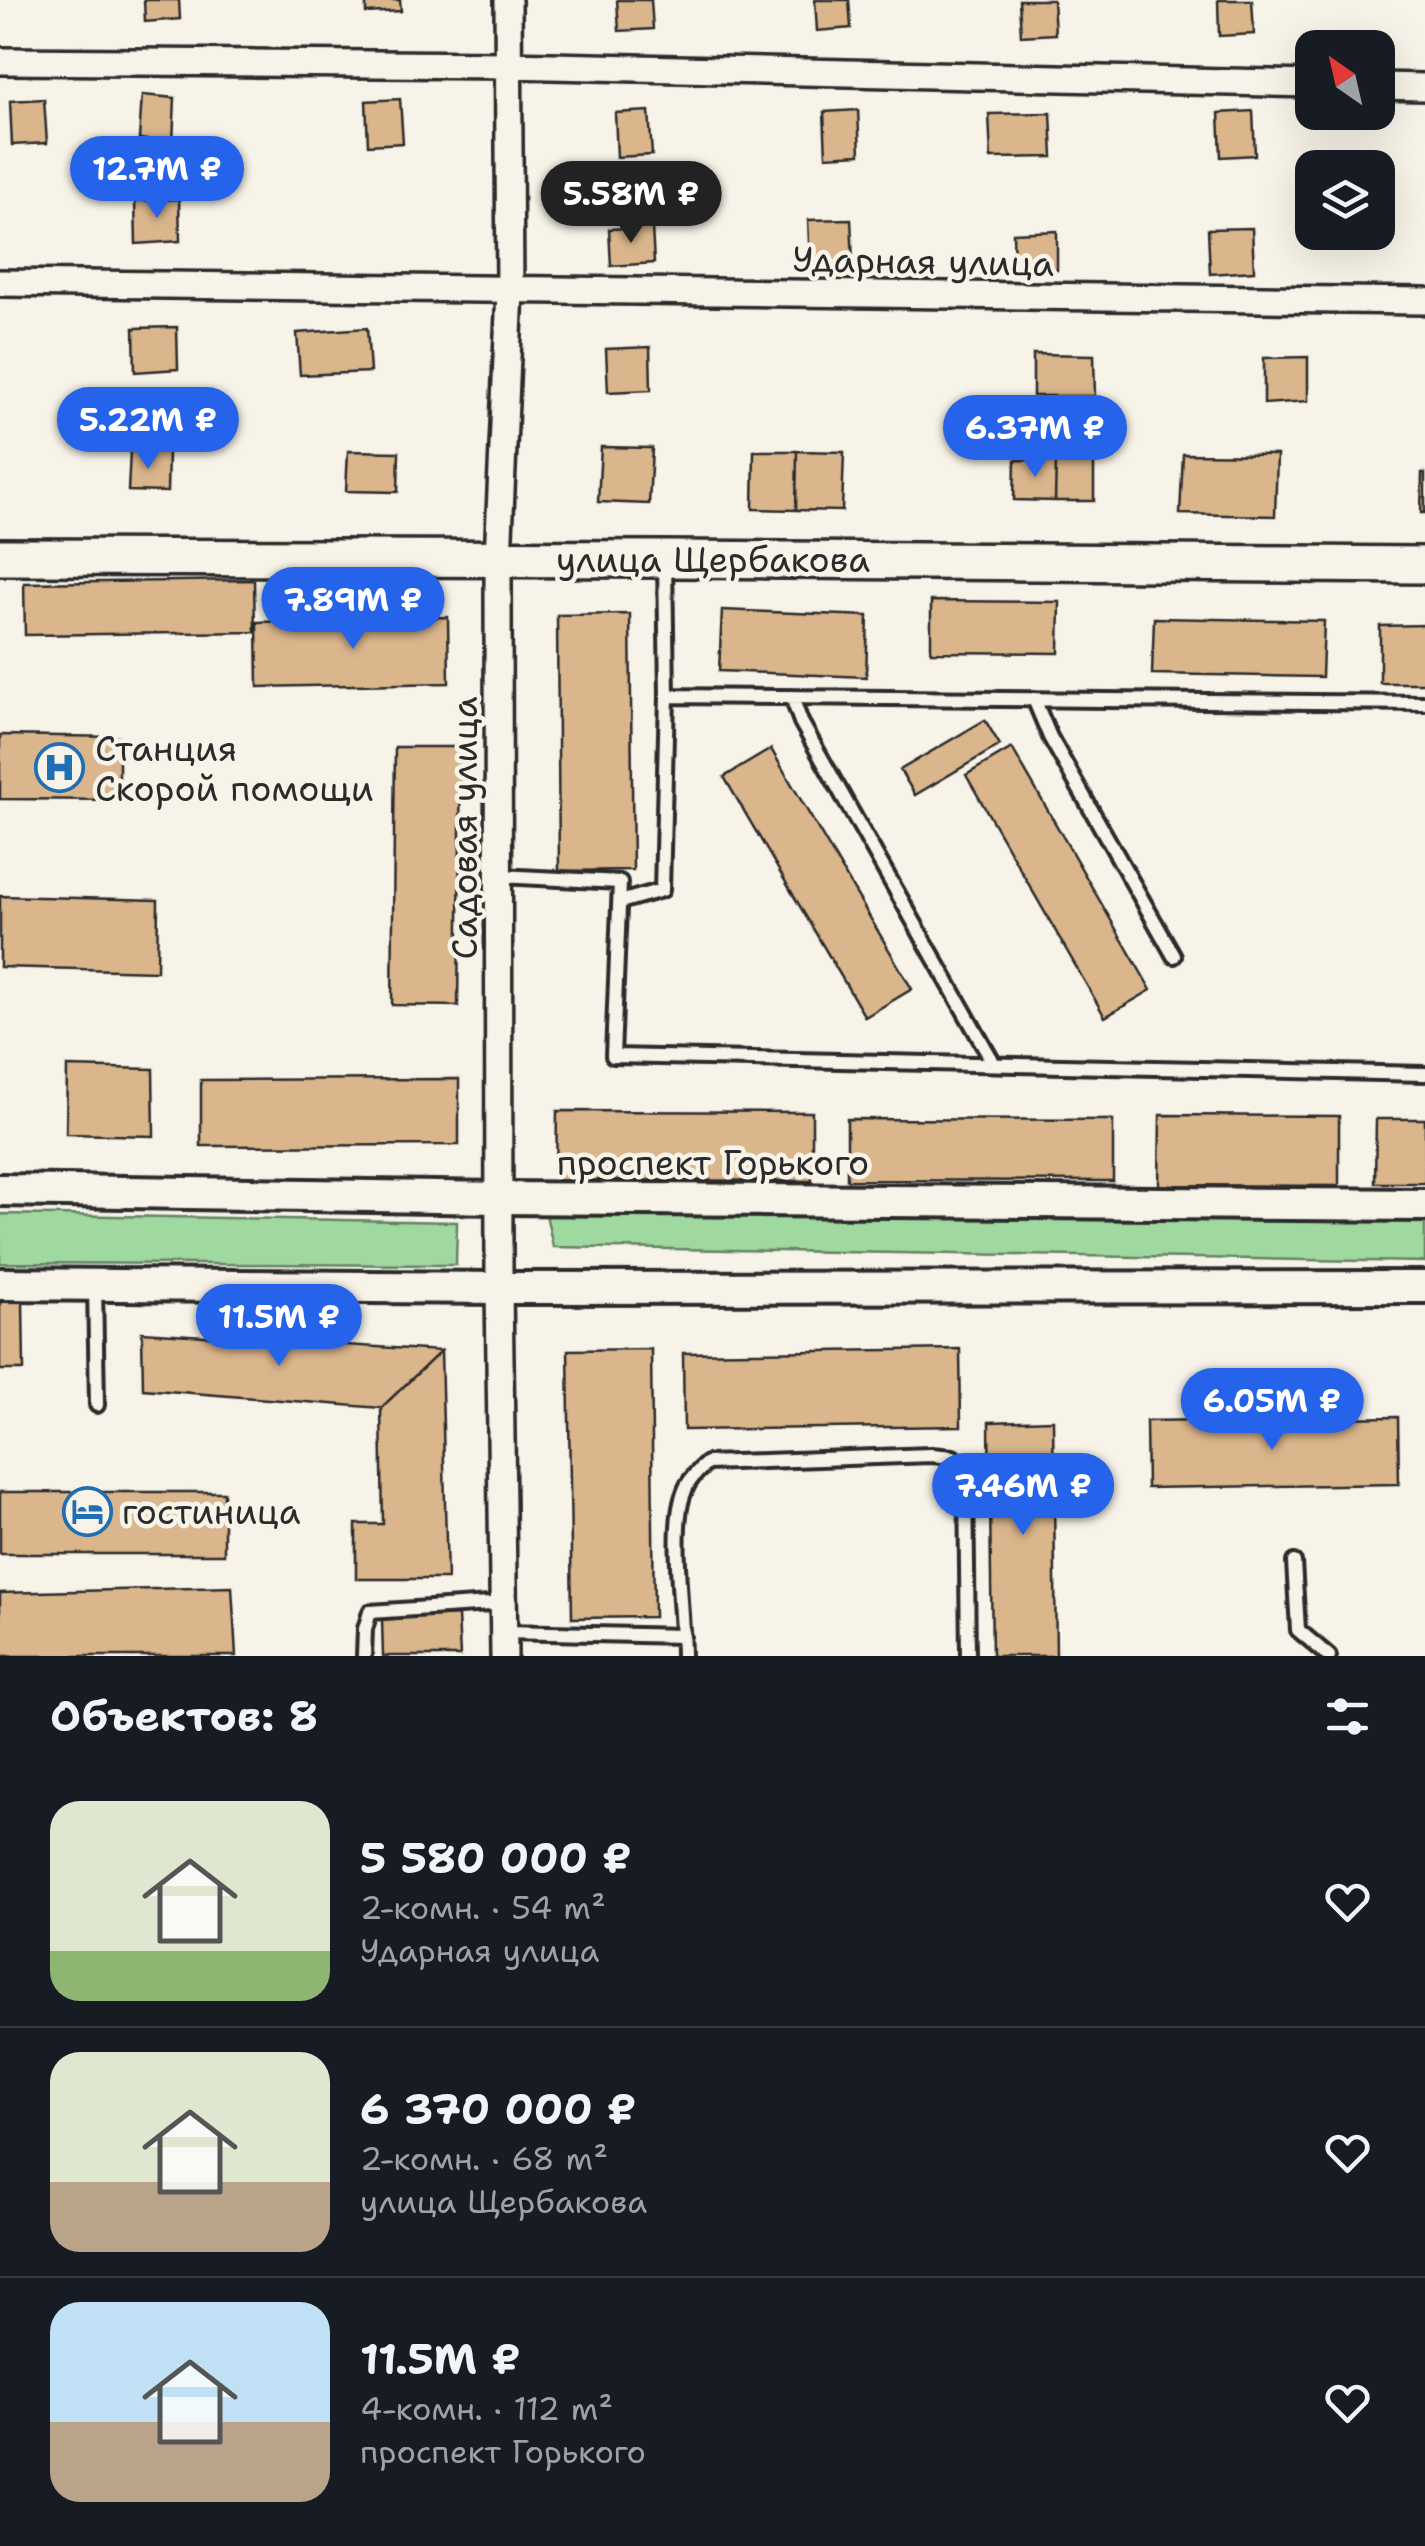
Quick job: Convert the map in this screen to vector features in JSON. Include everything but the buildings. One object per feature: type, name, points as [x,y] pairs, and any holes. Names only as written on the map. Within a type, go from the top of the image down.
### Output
[{"type":"main road","name":"улица Щербакова","points":[[0,558],[665,558],[1425,566]]},
{"type":"street","name":"Садовая улица","points":[[504,1644],[499,1288],[498,558],[510,291],[508,0]]},
{"type":"street","points":[[0,61],[508,65],[1295,84]]},
{"type":"street","points":[[1395,86],[1425,87]]},
{"type":"street","name":"Ударная улица","points":[[0,283],[1425,301]]},
{"type":"street","name":"проспект Горького","points":[[0,1190],[1425,1205]]},
{"type":"street","points":[[0,1284],[1425,1287]]},
{"type":"lane","points":[[620,902],[662,890],[667,696],[665,558]]},
{"type":"lane","points":[[667,696],[1425,703]]},
{"type":"lane","points":[[792,697],[800,722],[994,1064]]},
{"type":"lane","points":[[1034,699],[1050,737],[1174,956]]},
{"type":"lane","points":[[499,876],[620,882],[614,1056],[1425,1074]]},
{"type":"lane","points":[[95,1284],[97,1405]]},
{"type":"lane","points":[[683,1656],[678,1515],[684,1491],[708,1463],[942,1456],[953,1457],[966,1478],[968,1656]]},
{"type":"lane","points":[[1294,1562],[1298,1630],[1329,1656]]},
{"type":"lane","points":[[364,1656],[370,1612],[505,1603]]},
{"type":"lane","points":[[504,1644],[683,1636]]},
{"type":"green space","points":[[0,1214],[457,1222],[456,1265],[0,1263]]},
{"type":"green space","points":[[546,1214],[1425,1218],[1425,1262],[553,1247]]},
{"type":"place","name":"Станция Скорой помощи","points":[[60,768]]},
{"type":"place","name":"гостиница","points":[[87,1511]]}]
